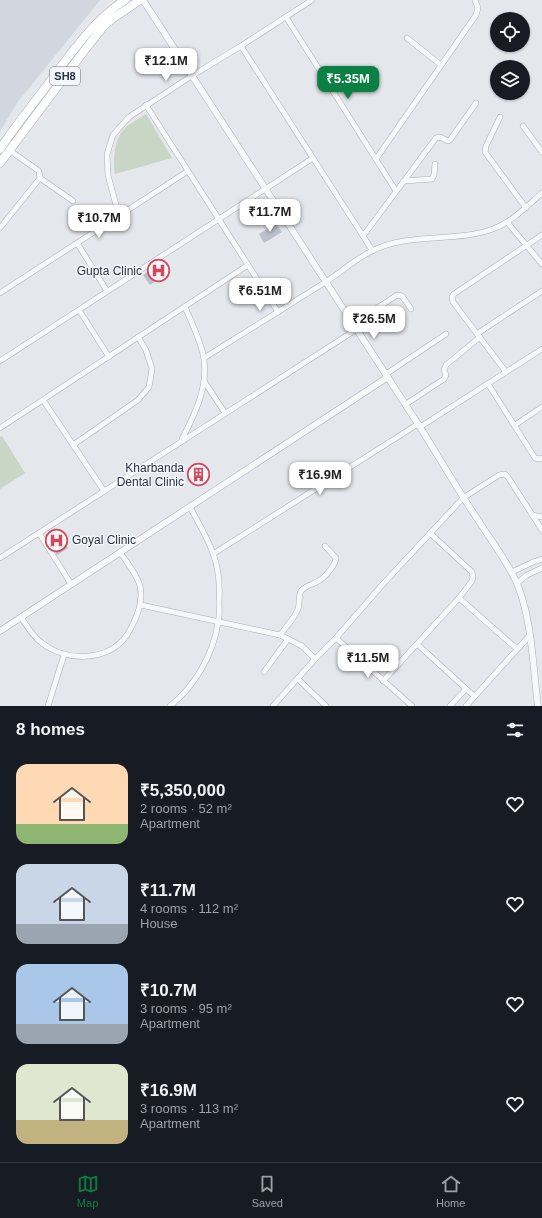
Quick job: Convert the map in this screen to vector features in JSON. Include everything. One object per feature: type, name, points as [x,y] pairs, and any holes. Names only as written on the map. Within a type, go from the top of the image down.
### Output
[{"type":"main road","name":"SH8","points":[[0,163],[9,145],[78,46],[106,13],[125,0]]},
{"type":"main road","name":"SH8","points":[[0,148],[9,145],[103,27],[140,0]]},
{"type":"street","points":[[143,0],[406,404],[463,498],[512,572],[524,604],[530,635],[538,706]]},
{"type":"street","points":[[119,216],[108,175],[108,154],[114,135],[129,117],[312,0]]},
{"type":"street","points":[[376,159],[476,15],[478,8],[475,0]]},
{"type":"street","points":[[286,17],[396,191]]},
{"type":"street","points":[[407,38],[441,65]]},
{"type":"street","points":[[241,46],[372,250]]},
{"type":"street","points":[[363,236],[436,138],[440,137],[446,141],[450,140],[476,103]]},
{"type":"street","points":[[146,105],[278,312]]},
{"type":"street","points":[[500,117],[486,146],[485,152],[526,208]]},
{"type":"street","points":[[523,126],[542,152]]},
{"type":"street","points":[[0,228],[40,178],[39,171],[9,145]]},
{"type":"street","points":[[0,361],[313,158]]},
{"type":"street","points":[[404,181],[432,179],[434,176],[434,164]]},
{"type":"street","points":[[0,293],[188,171]]},
{"type":"street","points":[[40,178],[73,201]]},
{"type":"street","points":[[204,358],[326,282],[372,250],[394,243],[417,239],[477,234],[493,229],[507,222],[542,194]]},
{"type":"street","points":[[507,222],[542,264]]},
{"type":"street","points":[[506,372],[453,302],[452,297],[454,294],[542,235]]},
{"type":"street","points":[[77,243],[107,291]]},
{"type":"street","points":[[0,428],[248,265]]},
{"type":"street","points":[[406,404],[444,379],[446,375],[444,370],[446,365],[479,335],[542,291]]},
{"type":"street","points":[[0,558],[225,413],[355,326],[397,295],[402,296],[412,309]]},
{"type":"street","points":[[182,440],[201,397],[205,372],[204,358],[198,338],[185,307]]},
{"type":"street","points":[[79,310],[109,357]]},
{"type":"street","points":[[0,631],[387,375],[446,334]]},
{"type":"street","points":[[73,445],[138,400],[149,388],[152,369],[146,350],[138,338]]},
{"type":"street","points":[[213,554],[542,349]]},
{"type":"street","points":[[204,381],[225,413]]},
{"type":"street","points":[[488,384],[535,458],[542,458]]},
{"type":"street","points":[[43,400],[104,491]]},
{"type":"street","points":[[515,425],[542,407]]},
{"type":"street","points":[[273,706],[463,498],[500,475],[505,474],[542,530]]},
{"type":"street","points":[[170,706],[195,678],[207,659],[214,644],[219,622],[220,587],[213,554],[204,532],[190,506]]},
{"type":"street","points":[[532,514],[542,517]]},
{"type":"street","points":[[38,533],[71,584]]},
{"type":"street","points":[[383,681],[472,582],[472,572],[430,533]]},
{"type":"street","points":[[280,635],[295,614],[302,591],[326,575],[336,561],[336,558],[325,546]]},
{"type":"street","points":[[22,616],[32,634],[41,643],[64,655],[79,657],[94,655],[113,648],[127,636],[137,617],[141,605],[138,579],[120,552]]},
{"type":"street","points":[[512,572],[542,559]]},
{"type":"street","points":[[524,567],[527,575]]},
{"type":"street","points":[[517,583],[527,575],[542,568]]},
{"type":"street","points":[[459,598],[517,649]]},
{"type":"street","points":[[141,605],[280,635],[302,646],[315,659]]},
{"type":"street","points":[[466,706],[530,635]]},
{"type":"street","points":[[336,638],[412,706]]},
{"type":"street","points":[[264,672],[288,639]]},
{"type":"street","points":[[416,644],[474,696]]},
{"type":"street","points":[[48,706],[64,655]]},
{"type":"street","points":[[298,679],[326,706]]},
{"type":"street","points":[[450,706],[466,689]]},
{"type":"shaded area","points":[[0,0],[100,0],[17,103],[0,131]]},
{"type":"green space","points":[[146,114],[172,158],[115,174],[115,150],[118,139],[124,129]]},
{"type":"green space","points":[[2,436],[25,473],[0,489],[0,437]]},
{"type":"building","points":[[276,224],[282,232],[264,243],[259,234]]},
{"type":"building","points":[[163,261],[170,271],[150,285],[143,275]]},
{"type":"building","name":"Kharbanda Dental Clinic","points":[[193,465],[198,472],[202,469],[208,478],[200,484],[188,468]]},
{"type":"building","points":[[55,528],[68,548],[57,555],[45,535]]},
{"type":"place","name":"Gupta Clinic","points":[[158,271]]},
{"type":"place","name":"Kharbanda Dental Clinic","points":[[199,475]]},
{"type":"place","name":"Goyal Clinic","points":[[56,540]]}]
